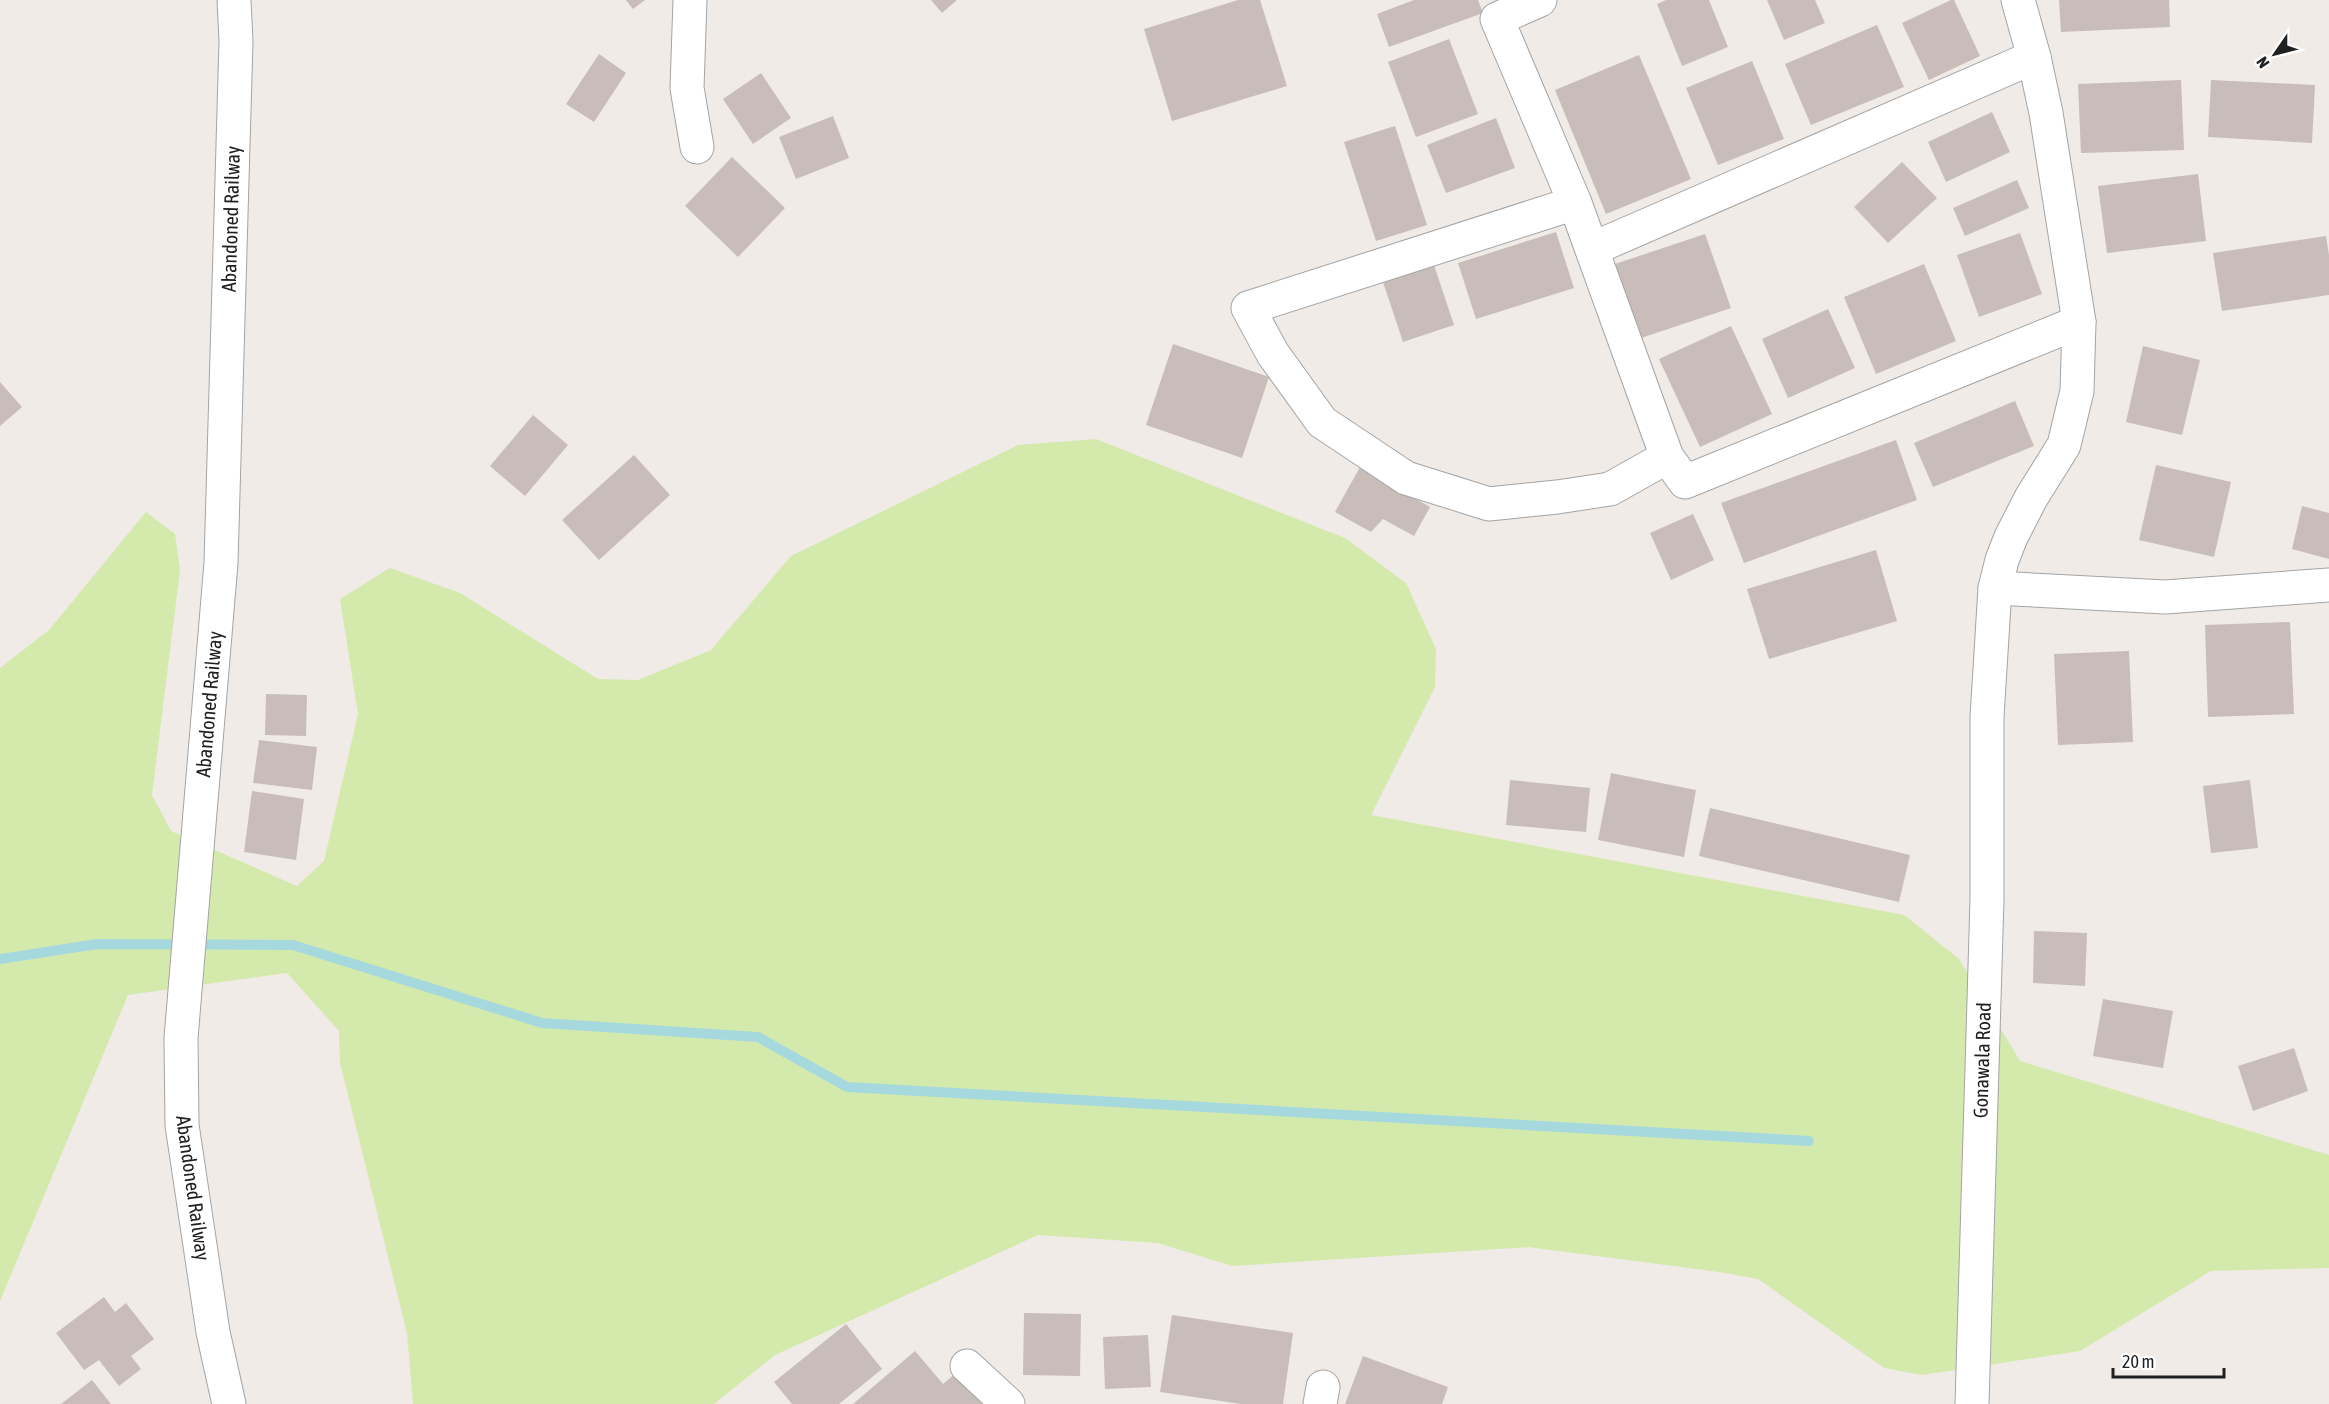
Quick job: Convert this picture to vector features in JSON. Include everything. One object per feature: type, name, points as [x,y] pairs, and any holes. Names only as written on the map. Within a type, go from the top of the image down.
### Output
[{"type":"street","name":"Abandoned Railway","points":[[229,1404],[213,1332],[182,1125],[181,1038],[221,563],[235,87],[234,0]]},
{"type":"street","points":[[690,0],[687,87],[697,147]]},
{"type":"street","points":[[1540,0],[1494,9],[1575,203],[1667,457],[1685,483],[2079,322]]},
{"type":"street","name":"Gonawala Road","points":[[1972,1404],[1987,899],[1987,717],[1995,588],[2011,537],[2031,498],[2064,445],[2076,391],[2079,322],[2046,113],[2034,57],[2018,0]]},
{"type":"street","points":[[1592,249],[2034,57]]},
{"type":"street","points":[[1575,203],[1248,308],[1273,354],[1322,422],[1406,478],[1489,504],[1610,489],[1667,457]]},
{"type":"street","points":[[1995,588],[2165,597],[2329,585]]},
{"type":"street","points":[[967,1366],[1008,1404]]},
{"type":"green space","points":[[1096,439],[1345,538],[1406,583],[1436,649],[1435,687],[1371,815],[1904,915],[1959,959],[2020,1061],[2329,1155],[2329,1268],[2211,1271],[2080,1351],[1922,1375],[1884,1368],[1758,1279],[1719,1272],[1528,1247],[1232,1266],[1158,1243],[1038,1235],[775,1355],[714,1404],[413,1404],[407,1333],[340,1063],[339,1031],[287,973],[128,995],[0,1301],[0,668],[49,630],[146,512],[175,534],[180,570],[152,795],[171,831],[297,886],[324,861],[358,714],[340,599],[390,568],[460,593],[598,679],[638,680],[711,650],[791,556],[1018,445]]},
{"type":"building","points":[[626,0],[645,0],[633,9]]},
{"type":"building","points":[[931,0],[957,0],[942,13]]},
{"type":"building","points":[[1238,0],[1260,0],[1287,86],[1172,121],[1144,29]]},
{"type":"building","points":[[1414,0],[1478,0],[1483,13],[1389,47],[1377,14]]},
{"type":"building","points":[[1666,0],[1709,0],[1728,47],[1682,66],[1657,4]]},
{"type":"building","points":[[1767,0],[1815,0],[1825,23],[1784,40]]},
{"type":"building","points":[[1954,0],[1980,56],[1929,80],[1902,23]]},
{"type":"building","points":[[2059,0],[2169,0],[2170,27],[2061,32]]},
{"type":"building","points":[[1877,25],[1904,87],[1811,125],[1785,64]]},
{"type":"building","points":[[1449,39],[1478,114],[1416,137],[1388,62]]},
{"type":"building","points":[[599,54],[626,73],[594,122],[566,104]]},
{"type":"building","points":[[1639,55],[1691,179],[1606,214],[1555,90]]},
{"type":"building","points":[[1752,61],[1784,139],[1718,165],[1686,88]]},
{"type":"building","points":[[761,73],[791,118],[753,144],[723,99]]},
{"type":"building","points":[[2181,80],[2184,150],[2081,153],[2078,84]]},
{"type":"building","points":[[2211,80],[2315,85],[2312,143],[2208,137]]},
{"type":"building","points":[[1992,112],[2010,152],[1946,182],[1928,142]]},
{"type":"building","points":[[833,116],[849,158],[796,179],[779,137]]},
{"type":"building","points":[[1496,118],[1515,168],[1446,193],[1427,145]]},
{"type":"building","points":[[1395,126],[1427,225],[1376,241],[1344,142]]},
{"type":"building","points":[[732,157],[785,208],[738,257],[685,206]]},
{"type":"building","points":[[1902,162],[1937,198],[1888,243],[1854,207]]},
{"type":"building","points":[[2198,174],[2206,241],[2107,253],[2098,186]]},
{"type":"building","points":[[2017,180],[2029,208],[1965,236],[1953,208]]},
{"type":"building","points":[[1556,232],[1574,288],[1476,319],[1458,263]]},
{"type":"building","points":[[2020,233],[2042,294],[1979,317],[1957,255]]},
{"type":"building","points":[[1705,234],[1731,308],[1641,338],[1615,264]]},
{"type":"building","points":[[2326,236],[2329,255],[2329,295],[2222,311],[2213,253]]},
{"type":"building","points":[[1433,262],[1454,325],[1403,342],[1382,279]]},
{"type":"building","points":[[1924,264],[1956,341],[1876,374],[1844,297]]},
{"type":"building","points":[[1828,309],[1855,368],[1788,398],[1762,339]]},
{"type":"building","points":[[1731,326],[1772,414],[1700,447],[1659,359]]},
{"type":"building","points":[[1173,344],[1269,377],[1242,458],[1146,425]]},
{"type":"building","points":[[2143,346],[2200,360],[2182,435],[2126,422]]},
{"type":"building","points":[[0,382],[22,407],[0,426]]},
{"type":"building","points":[[2015,401],[2034,446],[1933,487],[1914,443]]},
{"type":"building","points":[[533,415],[568,445],[525,496],[490,466]]},
{"type":"building","points":[[1896,440],[1917,500],[1744,563],[1721,503]]},
{"type":"building","points":[[634,455],[670,495],[599,560],[562,520]]},
{"type":"building","points":[[2156,465],[2231,482],[2214,557],[2139,540]]},
{"type":"building","points":[[1360,467],[1430,507],[1414,536],[1383,519],[1371,532],[1335,512]]},
{"type":"building","points":[[2302,506],[2329,513],[2329,559],[2292,549]]},
{"type":"building","points":[[1693,514],[1714,560],[1671,580],[1650,533]]},
{"type":"building","points":[[1876,550],[1897,621],[1769,659],[1747,589]]},
{"type":"building","points":[[2290,622],[2294,714],[2208,717],[2205,625]]},
{"type":"building","points":[[2129,651],[2133,742],[2058,745],[2054,654]]},
{"type":"building","points":[[266,694],[307,695],[306,736],[265,735]]},
{"type":"building","points":[[259,740],[317,747],[312,790],[253,783]]},
{"type":"building","points":[[1611,773],[1696,790],[1684,857],[1598,840]]},
{"type":"building","points":[[1510,780],[1590,788],[1586,832],[1506,825]]},
{"type":"building","points":[[2250,780],[2258,848],[2211,853],[2203,786]]},
{"type":"building","points":[[252,791],[304,799],[296,860],[244,852]]},
{"type":"building","points":[[1710,808],[1910,855],[1899,902],[1699,856]]},
{"type":"building","points":[[2034,931],[2087,933],[2085,986],[2033,983]]},
{"type":"building","points":[[2103,999],[2173,1011],[2163,1068],[2093,1056]]},
{"type":"building","points":[[2294,1048],[2308,1091],[2253,1111],[2238,1066]]},
{"type":"building","points":[[104,1297],[115,1312],[126,1303],[154,1339],[131,1356],[141,1369],[119,1386],[99,1360],[84,1370],[56,1333]]},
{"type":"building","points":[[1024,1313],[1081,1314],[1080,1376],[1023,1375]]},
{"type":"building","points":[[1172,1315],[1293,1333],[1283,1404],[1241,1404],[1160,1392]]},
{"type":"building","points":[[846,1324],[882,1369],[839,1404],[792,1404],[774,1382]]},
{"type":"building","points":[[1148,1335],[1151,1387],[1105,1389],[1103,1337]]},
{"type":"building","points":[[915,1351],[943,1384],[956,1373],[982,1404],[853,1404]]},
{"type":"building","points":[[1363,1356],[1448,1387],[1442,1404],[1345,1404]]},
{"type":"building","points":[[92,1380],[111,1404],[61,1404]]},
{"type":"waterway","points":[[0,959],[97,944],[293,945],[542,1023],[758,1037],[847,1087],[1809,1141]]}]
